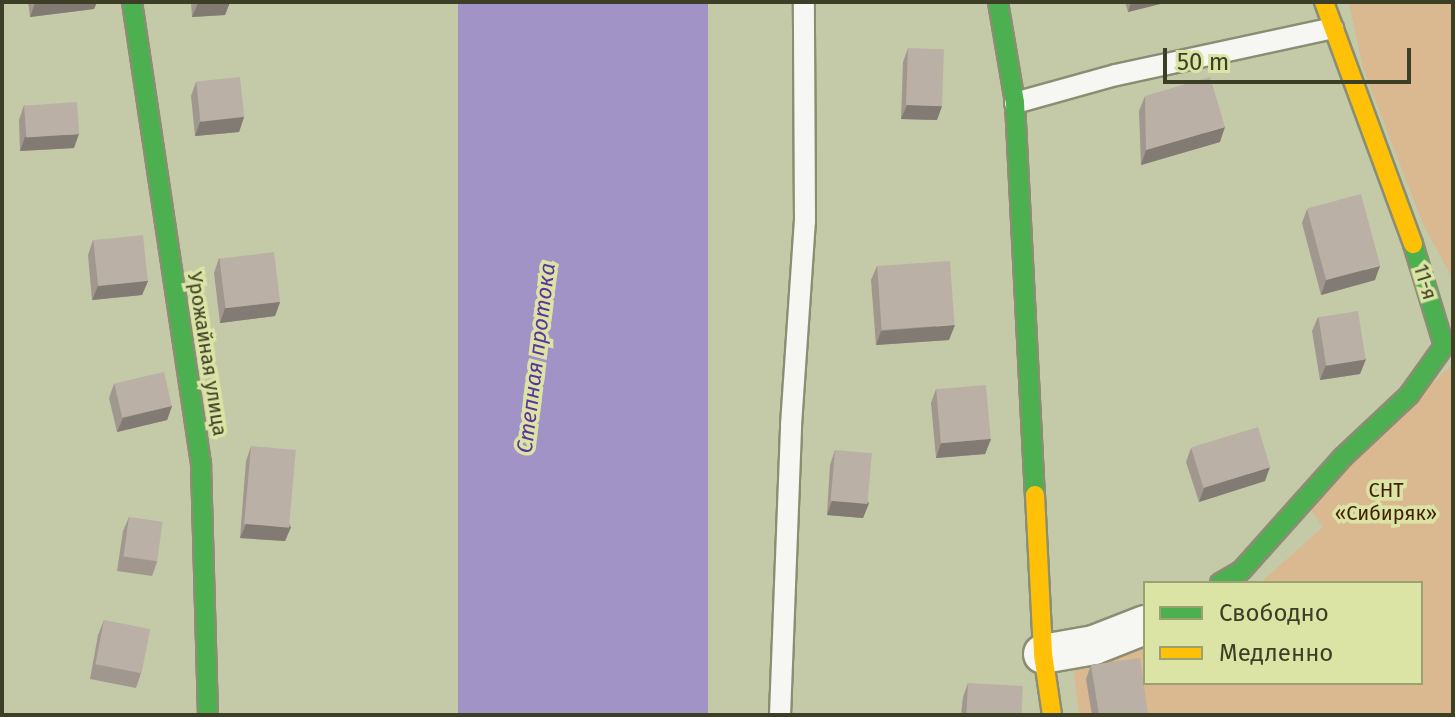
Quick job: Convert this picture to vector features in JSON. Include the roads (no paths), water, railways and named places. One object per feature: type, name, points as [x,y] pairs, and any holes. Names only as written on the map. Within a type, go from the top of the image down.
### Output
[{"type":"street","name":"Урожайная улица","points":[[132,2],[201,465],[208,715]]},
{"type":"street","points":[[998,2],[1015,103],[1043,654],[1052,715]]},
{"type":"street","name":"11-я","points":[[1224,581],[1241,571],[1343,457],[1409,395],[1444,346],[1423,273],[1324,2]]},
{"type":"street","points":[[1043,654],[1094,645],[1143,626]]},
{"type":"lane","points":[[780,715],[791,425],[805,221],[804,2]]},
{"type":"lane","points":[[1015,103],[1116,75],[1333,28]]},
{"type":"water","name":"Степная протока","points":[[458,2],[708,2],[708,715],[458,715]]},
{"type":"park label","name":"СНТ «Сибиряк»","points":[[1386,502]]}]
